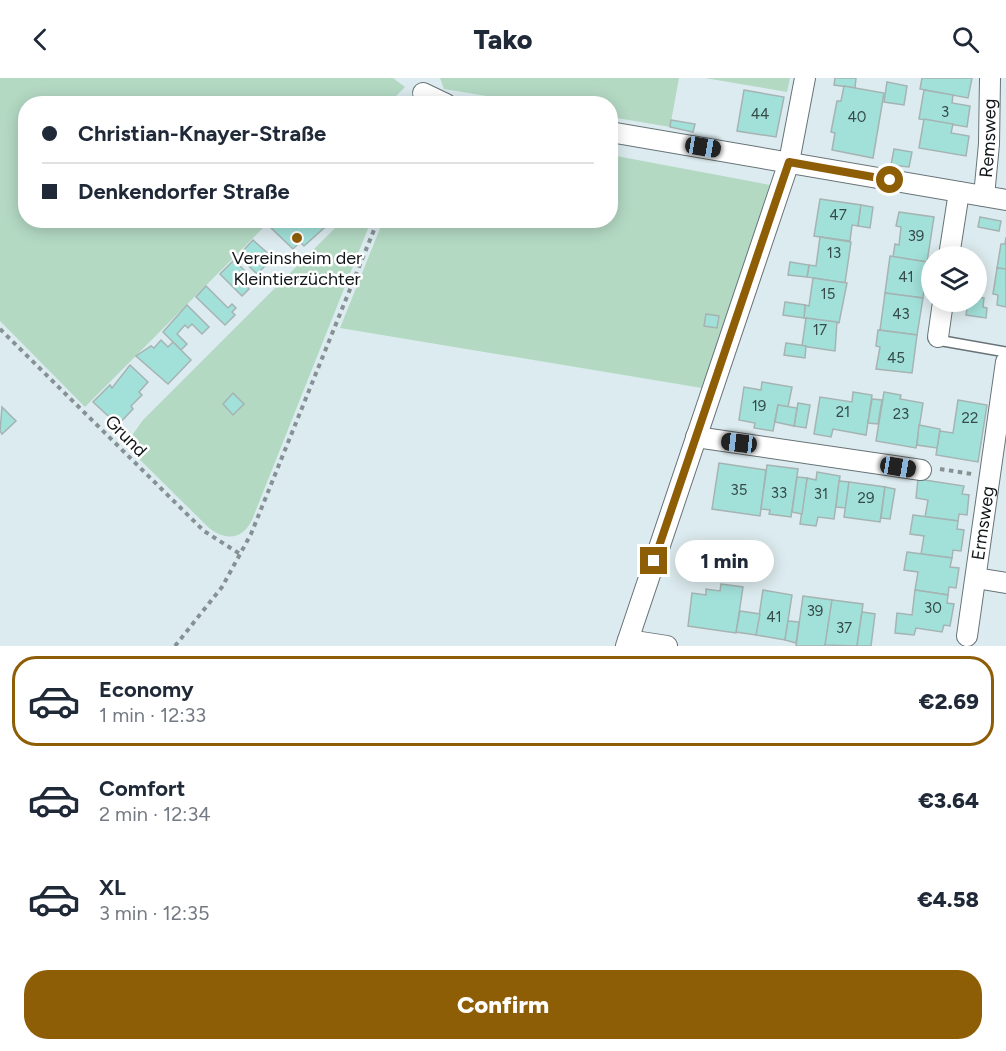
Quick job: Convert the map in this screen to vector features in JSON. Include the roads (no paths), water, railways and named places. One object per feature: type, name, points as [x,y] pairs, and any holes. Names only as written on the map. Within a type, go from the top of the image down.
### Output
[{"type":"street","points":[[667,646],[627,643],[789,162],[805,78]]},
{"type":"street","name":"Remsweg","points":[[984,196],[989,144],[990,78]]},
{"type":"street","points":[[423,93],[429,96]]},
{"type":"street","points":[[618,133],[1006,200]]},
{"type":"street","points":[[951,246],[959,192]]},
{"type":"street","points":[[938,337],[942,312]]},
{"type":"street","name":"Ermsweg","points":[[967,636],[1006,362]]},
{"type":"street","points":[[696,437],[921,470]]},
{"type":"street","name":"Ermsweg","points":[[976,578],[1006,583]]},
{"type":"lane","points":[[938,337],[943,341],[1006,352]]},
{"type":"place","name":"Vereinsheim der Kleintierzüchter","points":[[297,238]]}]
